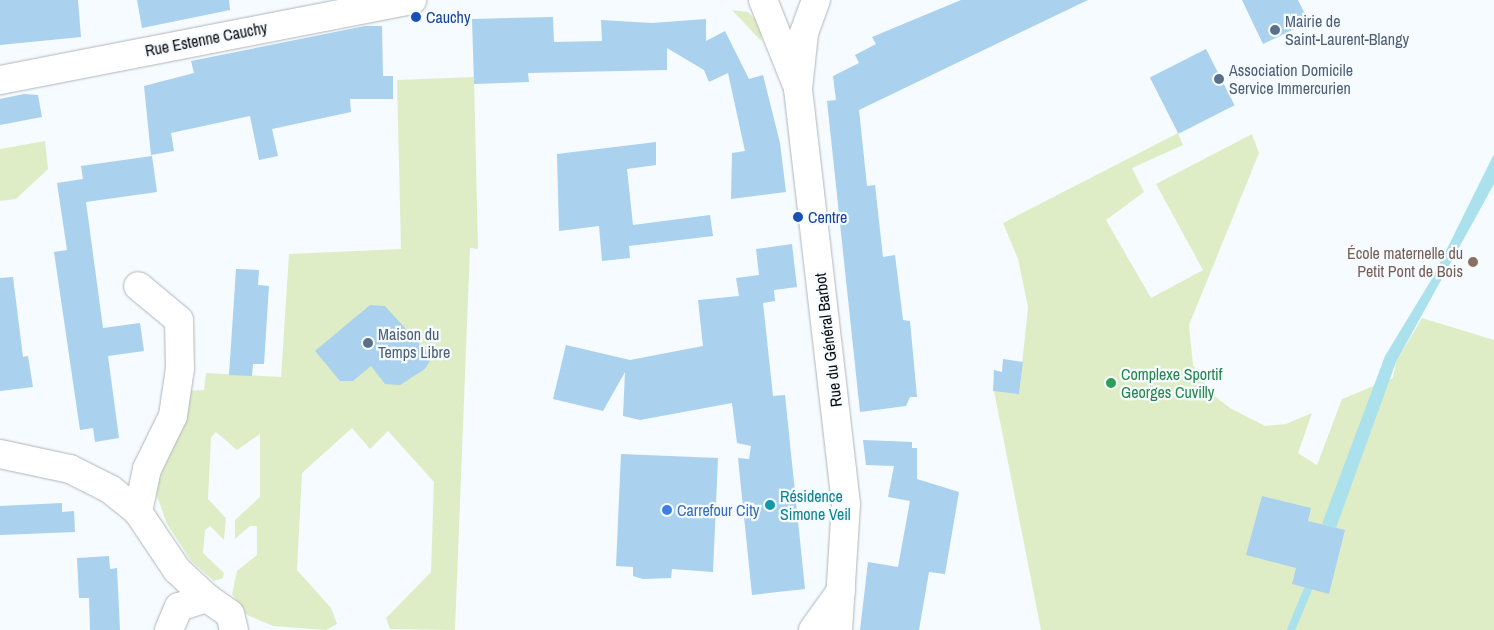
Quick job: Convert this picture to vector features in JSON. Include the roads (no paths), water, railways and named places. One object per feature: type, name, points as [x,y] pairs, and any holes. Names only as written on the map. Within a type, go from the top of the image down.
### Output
[{"type":"main road","name":"Rue Estenne Cauchy","points":[[0,80],[348,5],[412,0]]},
{"type":"main road","points":[[765,0],[792,6],[816,0]]},
{"type":"main road","name":"Rue du Général Barbot","points":[[765,0],[798,89]]},
{"type":"main road","name":"Rue du Général Barbot","points":[[816,0],[804,33],[798,89],[846,504],[838,630]]},
{"type":"main road","points":[[138,286],[179,320],[180,368],[173,416],[147,469],[138,512]]},
{"type":"main road","points":[[0,454],[70,469],[110,489],[138,512],[177,570],[207,598],[222,605],[239,628]]},
{"type":"main road","points":[[110,489],[147,469]]},
{"type":"main road","points":[[174,619],[177,570]]},
{"type":"main road","points":[[813,630],[841,591]]},
{"type":"main road","points":[[174,619],[207,598]]},
{"type":"water","points":[[1494,154],[1494,184],[1396,362],[1336,528],[1322,524],[1385,356],[1433,277]]},
{"type":"waterway","points":[[1291,630],[1308,589]]},
{"type":"place","name":"Cauchy","points":[[416,17]]},
{"type":"place","name":"Mairie de Saint-Laurent-Blangy","points":[[1275,30]]},
{"type":"place","name":"Association Domicile Service Immercurien","points":[[1219,79]]},
{"type":"place","name":"Centre","points":[[798,217]]},
{"type":"place","name":"École maternelle du Petit Pont de Bois","points":[[1473,262]]},
{"type":"place","name":"Maison du Temps Libre","points":[[368,343]]},
{"type":"place","name":"Complexe Sportif Georges Cuvilly","points":[[1111,383]]},
{"type":"place","name":"Résidence Simone Veil","points":[[770,505]]},
{"type":"place","name":"Carrefour City","points":[[667,510]]}]
